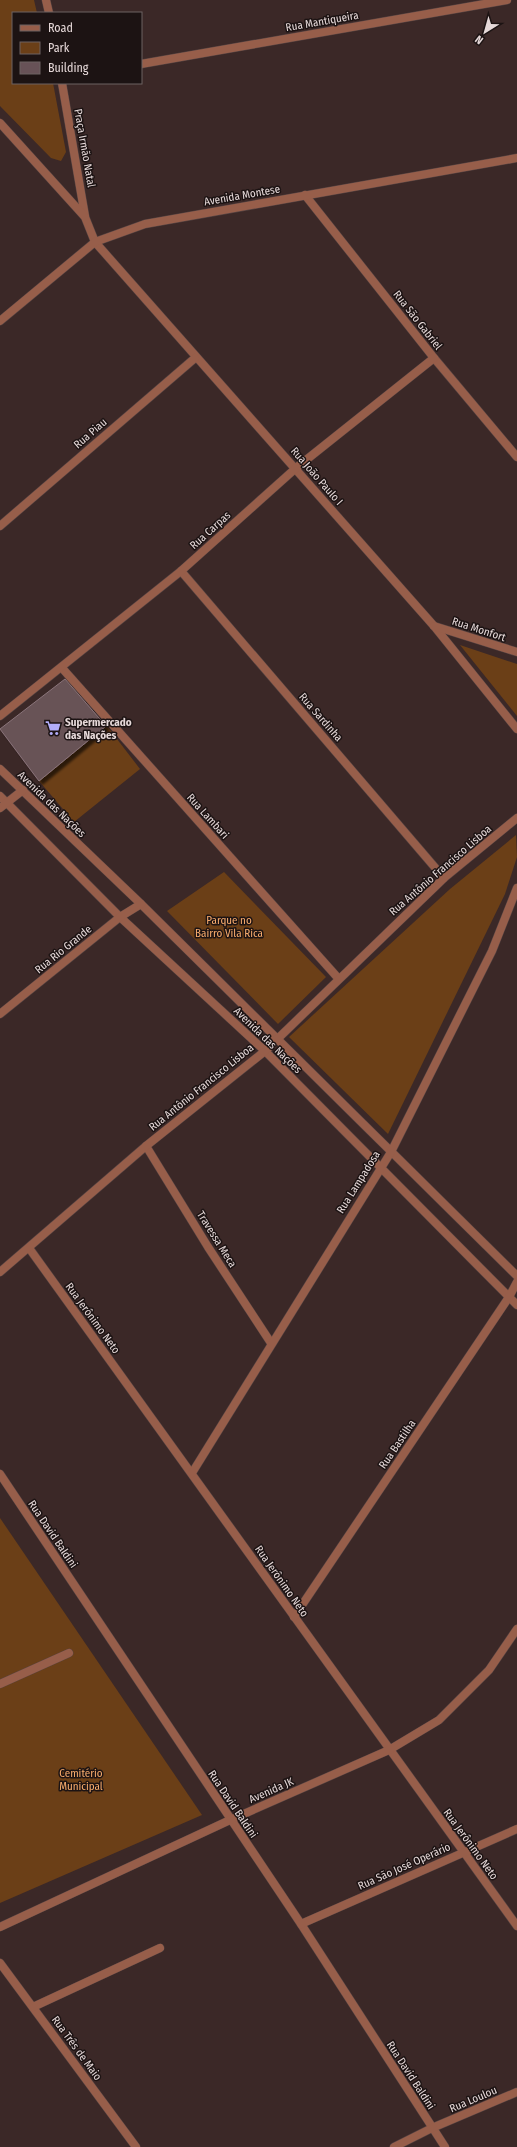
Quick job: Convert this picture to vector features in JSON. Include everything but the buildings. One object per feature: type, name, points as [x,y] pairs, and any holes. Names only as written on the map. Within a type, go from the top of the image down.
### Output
[{"type":"street","points":[[46,0],[49,12]]},
{"type":"street","name":"Rua Mantiqueira","points":[[142,64],[507,0]]},
{"type":"street","name":"Praça Irmão Natal","points":[[62,84],[84,216],[95,242]]},
{"type":"street","name":"Praça Irmão Natal","points":[[0,123],[84,216]]},
{"type":"street","name":"Avenida Montese","points":[[0,321],[95,242],[145,224],[517,158]]},
{"type":"street","name":"Rua São Gabriel","points":[[306,195],[434,358],[517,457]]},
{"type":"street","name":"Rua João Paulo I","points":[[95,242],[195,358],[296,468],[434,626],[517,729]]},
{"type":"street","name":"Rua Piau","points":[[0,526],[195,358]]},
{"type":"street","name":"Rua Carpas","points":[[0,716],[62,668],[181,571],[296,468],[434,358]]},
{"type":"street","name":"Rua Sardinha","points":[[181,571],[444,878]]},
{"type":"street","name":"Rua Monfort","points":[[434,626],[517,652]]},
{"type":"street","name":"Rua Lambari","points":[[62,668],[338,978]]},
{"type":"street","name":"Avenida das Nações","points":[[0,769],[141,904],[517,1276]]},
{"type":"street","points":[[3,805],[23,790]]},
{"type":"street","name":"Avenida das Nações","points":[[0,796],[3,805],[264,1051],[517,1305]]},
{"type":"street","name":"Rua Antônio Francisco Lisboa","points":[[0,1272],[146,1146],[264,1051],[338,978],[444,878],[517,818]]},
{"type":"street","name":"Rua Lampadosa","points":[[192,1473],[271,1343],[391,1152],[492,951],[517,888]]},
{"type":"street","name":"Rua Rio Grande","points":[[0,1014],[120,916],[141,904]]},
{"type":"street","name":"Travessa Meca","points":[[146,1146],[208,1247],[271,1343]]},
{"type":"street","name":"Rua Jerônimo Neto","points":[[29,1248],[517,1926]]},
{"type":"street","name":"Rua Bastilha","points":[[294,1617],[509,1297],[517,1282]]},
{"type":"street","name":"Rua David Baldini","points":[[0,1474],[230,1820],[302,1924],[445,2147]]},
{"type":"street","name":"Avenida JK","points":[[0,1927],[230,1820],[389,1750],[439,1720],[489,1670],[517,1629]]},
{"type":"street","points":[[0,1684],[69,1653]]},
{"type":"street","name":"Rua São José Operário","points":[[302,1924],[463,1852],[517,1830]]},
{"type":"street","points":[[32,2007],[160,1948]]},
{"type":"street","name":"Rua Três de Maio","points":[[0,1963],[136,2147]]},
{"type":"street","name":"Rua Loulou","points":[[394,2147],[432,2128],[517,2092]]},
{"type":"green space","points":[[0,0],[34,0],[37,12],[12,12],[12,84],[53,84],[66,152],[61,161],[51,158],[0,106]]},
{"type":"green space","points":[[460,645],[517,664],[517,716]]},
{"type":"green space","points":[[107,726],[140,769],[74,822],[39,781]]},
{"type":"green space","points":[[516,835],[517,857],[505,894],[388,1134],[289,1037],[450,889]]},
{"type":"green space","name":"Parque no Bairro Vila Rica","points":[[224,872],[326,977],[278,1024],[167,911]]},
{"type":"green space","name":"Cemitério Municipal","points":[[0,1518],[202,1815],[0,1903]]},
{"type":"place","name":"Supermercado das Nações","points":[[53,728]]}]
